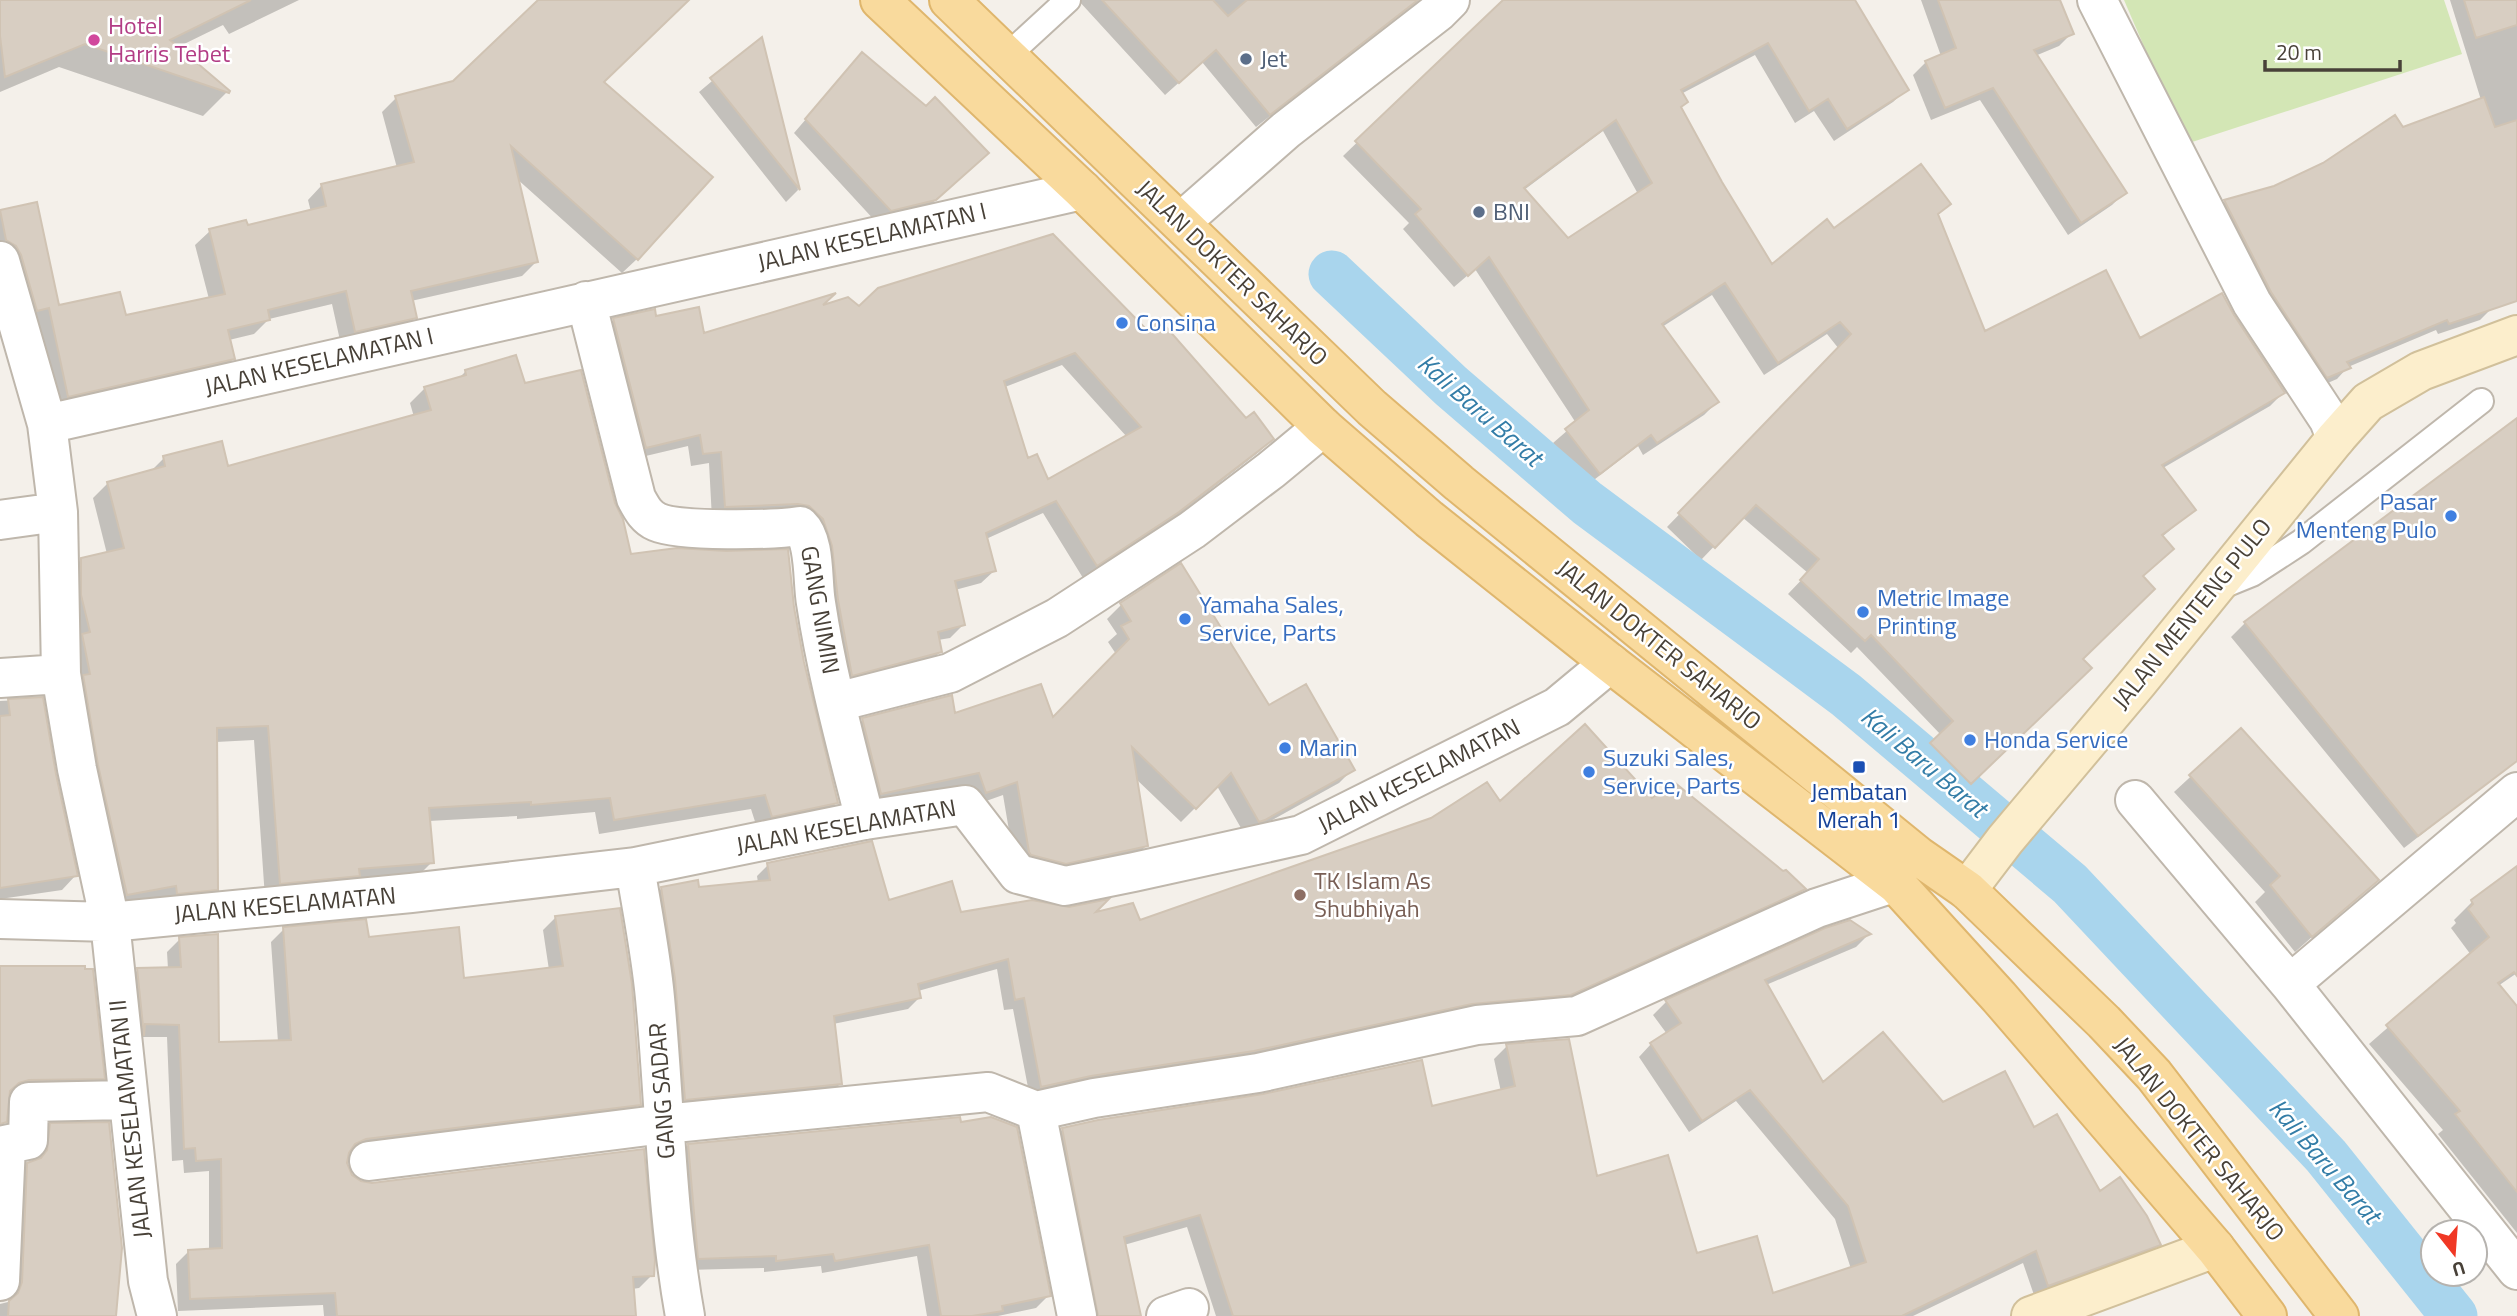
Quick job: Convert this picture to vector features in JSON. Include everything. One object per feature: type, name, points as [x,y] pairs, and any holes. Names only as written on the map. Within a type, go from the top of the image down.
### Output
[{"type":"main road","name":"JALAN DOKTER SAHARJO","points":[[880,0],[1082,190],[1323,427],[1429,519],[1609,663],[1893,883],[1999,997],[2215,1248],[2267,1316]]},
{"type":"main road","name":"JALAN DOKTER SAHARJO","points":[[949,0],[1373,408],[1459,483],[1918,856],[1967,890],[2104,1022],[2154,1075],[2339,1316]]},
{"type":"street","points":[[1181,222],[1286,130],[1450,0]]},
{"type":"street","points":[[2097,0],[2252,303],[2329,420],[2336,438]]},
{"type":"street","name":"JALAN KESELAMATAN I","points":[[47,424],[1082,190]]},
{"type":"street","points":[[0,261],[47,424],[58,512],[61,674],[77,769],[110,922]]},
{"type":"street","name":"GANG NIMIN","points":[[586,301],[636,498],[644,514],[659,523],[702,528],[800,526],[805,531],[809,541],[816,603],[836,702],[865,820]]},
{"type":"street","name":"JALAN MENTENG PULO","points":[[1967,890],[2368,402],[2421,371],[2517,335]]},
{"type":"street","points":[[836,702],[950,673],[1057,618],[1192,530],[1323,427]]},
{"type":"street","points":[[0,520],[58,512]]},
{"type":"street","name":"JALAN KESELAMATAN","points":[[0,919],[110,922],[411,893],[635,867],[865,820],[965,804],[1018,874],[1065,886],[1301,835],[1557,707],[1609,663]]},
{"type":"street","points":[[0,678],[61,674]]},
{"type":"street","points":[[2290,984],[2517,792]]},
{"type":"street","points":[[2134,800],[2290,984],[2517,1270]]},
{"type":"street","name":"GANG SADAR","points":[[635,867],[655,996],[664,1124],[679,1283],[685,1316]]},
{"type":"street","points":[[369,1161],[664,1124],[988,1092],[1036,1111],[1094,1097],[1258,1073],[1477,1025],[1577,1016],[1817,908],[1893,883]]},
{"type":"street","name":"JALAN KESELAMATAN II","points":[[110,922],[148,1280],[157,1316]]},
{"type":"street","points":[[0,1281],[3,1146],[28,1140],[29,1102],[127,1100]]},
{"type":"street","points":[[1036,1111],[1077,1316]]},
{"type":"street","points":[[2031,1316],[2215,1248]]},
{"type":"lane","points":[[1007,56],[1068,0]]},
{"type":"lane","points":[[2213,590],[2252,574],[2301,542],[2481,401]]},
{"type":"green space","points":[[2124,0],[2444,0],[2462,54],[2186,144]]},
{"type":"building","name":"Hotel Harris Tebet","points":[[0,0],[251,0],[170,40],[230,91],[229,93],[85,44],[5,77],[0,36]]},
{"type":"building","points":[[538,0],[689,0],[604,82],[713,177],[638,260],[511,146],[538,262],[411,291],[417,318],[355,332],[346,291],[268,310],[270,320],[228,330],[235,359],[68,397],[49,308],[37,311],[21,255],[16,246],[6,240],[0,210],[37,202],[59,305],[120,292],[126,315],[225,294],[209,229],[246,220],[248,225],[326,206],[321,184],[414,162],[395,96],[453,81]]},
{"type":"building","points":[[1102,0],[1213,0],[1228,16],[1247,0],[1418,0],[1270,115],[1216,50],[1179,83]]},
{"type":"building","points":[[1503,0],[1855,0],[1909,90],[1847,129],[1828,99],[1809,111],[1768,43],[1681,90],[1688,102],[1681,107],[1722,182],[1772,264],[1827,219],[1834,228],[1921,164],[1951,204],[1938,214],[1985,331],[2106,270],[2140,338],[2222,293],[2285,393],[2162,465],[2196,510],[2162,535],[2174,549],[2143,576],[2155,589],[2083,659],[2092,668],[1971,784],[1930,743],[1953,721],[1871,635],[1865,641],[1800,580],[1819,559],[1756,505],[1715,548],[1678,513],[1851,334],[1840,322],[1778,363],[1725,283],[1662,324],[1719,402],[1657,443],[1651,435],[1600,474],[1565,429],[1589,410],[1489,257],[1468,276],[1415,214],[1421,209],[1355,141]],"holes":[[[1616,120],[1652,183],[1568,238],[1524,188]]]},
{"type":"building","points":[[1938,0],[2060,0],[2074,34],[2034,50],[2127,193],[2081,223],[1993,88],[1945,108],[1925,61],[1956,48]]},
{"type":"building","points":[[2464,0],[2517,0],[2517,25],[2476,38]]},
{"type":"building","points":[[762,37],[800,190],[710,78]]},
{"type":"building","points":[[862,52],[926,106],[935,97],[989,153],[936,200],[891,211],[805,119]]},
{"type":"building","points":[[2484,97],[2495,127],[2517,120],[2517,301],[2449,324],[2447,320],[2347,362],[2351,368],[2327,378],[2271,292],[2224,200],[2274,186],[2323,163],[2395,115],[2403,127]]},
{"type":"building","points":[[1053,234],[1148,331],[1160,320],[1246,418],[1254,412],[1274,439],[1179,512],[1097,566],[1056,501],[986,533],[996,571],[955,581],[965,625],[938,632],[942,652],[852,676],[838,600],[832,546],[823,519],[809,506],[798,504],[725,507],[721,452],[703,454],[700,435],[646,448],[613,318],[655,309],[656,316],[699,307],[704,333],[836,293],[823,305],[848,297],[859,306],[878,288]],"holes":[[[1075,353],[1141,427],[1048,479],[1037,454],[1028,458],[1004,381]]]},
{"type":"building","points":[[516,355],[525,383],[581,370],[631,554],[677,548],[726,551],[788,549],[794,607],[804,662],[838,803],[772,817],[765,795],[614,820],[610,798],[531,805],[531,802],[429,808],[434,863],[359,869],[360,876],[280,884],[268,726],[217,728],[218,890],[177,894],[176,886],[127,895],[98,765],[83,675],[90,674],[82,634],[90,632],[81,595],[81,558],[124,548],[107,482],[165,466],[163,456],[222,441],[228,466],[431,410],[424,387],[466,375],[465,370]]},
{"type":"building","name":"Pasar Menteng Pulo","points":[[2517,418],[2517,761],[2418,836],[2244,622]]},
{"type":"building","points":[[1181,563],[1269,705],[1306,684],[1355,770],[1259,822],[1231,773],[1196,809],[1132,747],[1148,846],[1066,864],[1031,855],[1029,852],[1017,782],[986,793],[979,773],[881,794],[862,718],[952,695],[955,713],[1041,684],[1053,717],[1129,639],[1121,626],[1131,621],[1120,603]]},
{"type":"building","points":[[43,697],[78,876],[0,888],[0,716],[10,715],[8,699]]},
{"type":"building","points":[[1585,724],[1652,798],[1674,782],[1783,871],[1786,870],[1806,889],[1571,995],[1472,1004],[1254,1051],[1091,1076],[1041,1087],[1024,998],[1015,1000],[1008,959],[918,984],[921,998],[834,1016],[842,1084],[685,1100],[675,979],[661,887],[698,880],[699,887],[770,880],[767,863],[872,841],[889,900],[952,881],[961,912],[1032,900],[1069,907],[1109,899],[1096,912],[1133,903],[1140,920],[1431,818],[1487,782],[1500,801]]},
{"type":"building","points":[[2241,728],[2379,880],[2312,937],[2270,885],[2280,876],[2189,775]]},
{"type":"building","points":[[2517,866],[2517,976],[2514,972],[2498,983],[2517,1006],[2517,1192],[2455,1114],[2460,1111],[2386,1025],[2489,937],[2468,909],[2473,904],[2471,900]]},
{"type":"building","points":[[620,908],[632,984],[641,1105],[366,1139],[355,1144],[347,1163],[352,1175],[361,1181],[372,1183],[644,1149],[655,1260],[654,1276],[633,1277],[636,1316],[337,1316],[335,1293],[190,1299],[188,1250],[222,1248],[221,1159],[196,1161],[195,1148],[184,1149],[179,1025],[145,1024],[144,1036],[137,968],[181,967],[179,937],[218,934],[219,1042],[291,1040],[283,927],[366,919],[369,937],[459,927],[464,978],[563,966],[555,916]]},
{"type":"building","points":[[1850,920],[1871,934],[1765,980],[1823,1082],[1883,1032],[1943,1102],[2005,1071],[2034,1127],[2057,1114],[2100,1191],[2120,1177],[2147,1216],[2161,1245],[2048,1286],[2036,1251],[1902,1316],[1233,1316],[1200,1215],[1124,1237],[1141,1316],[1098,1316],[1062,1128],[1263,1094],[1422,1060],[1432,1106],[1515,1086],[1506,1044],[1569,1039],[1597,1176],[1668,1155],[1697,1253],[1757,1236],[1773,1293],[1866,1262],[1848,1206],[1750,1090],[1702,1121],[1650,1043],[1681,1023],[1665,1000],[1825,928]]},
{"type":"building","points":[[0,966],[85,966],[85,969],[93,969],[105,1079],[29,1080],[19,1083],[10,1091],[7,1122],[0,1124]]},
{"type":"building","points":[[960,1117],[961,1122],[991,1117],[1017,1127],[1051,1296],[1002,1306],[1003,1311],[972,1316],[941,1316],[929,1245],[835,1261],[833,1254],[776,1261],[776,1256],[698,1259],[688,1144]]},
{"type":"building","points":[[109,1122],[122,1248],[116,1316],[8,1316],[9,1301],[18,1293],[22,1282],[27,1163],[41,1158],[47,1150],[50,1123]]},
{"type":"waterway","name":"Kali Baru Barat","points":[[1332,274],[1451,386],[1587,503],[1846,695],[2070,884],[2326,1156],[2454,1316]]},
{"type":"place","name":"Hotel Harris Tebet","points":[[94,40]]},
{"type":"place","name":"Jet","points":[[1246,59]]},
{"type":"place","name":"BNI","points":[[1479,212]]},
{"type":"place","name":"Consina","points":[[1122,323]]},
{"type":"place","name":"Pasar Menteng Pulo","points":[[2451,516]]},
{"type":"place","name":"Metric Image Printing","points":[[1863,612]]},
{"type":"place","name":"Yamaha Sales, Service, Parts","points":[[1185,619]]},
{"type":"place","name":"Honda Service","points":[[1970,740]]},
{"type":"place","name":"Marin","points":[[1285,748]]},
{"type":"place","name":"Jembatan Merah 1","points":[[1859,767]]},
{"type":"place","name":"Suzuki Sales, Service, Parts","points":[[1589,772]]},
{"type":"place","name":"TK Islam As Shubhiyah","points":[[1300,895]]}]
